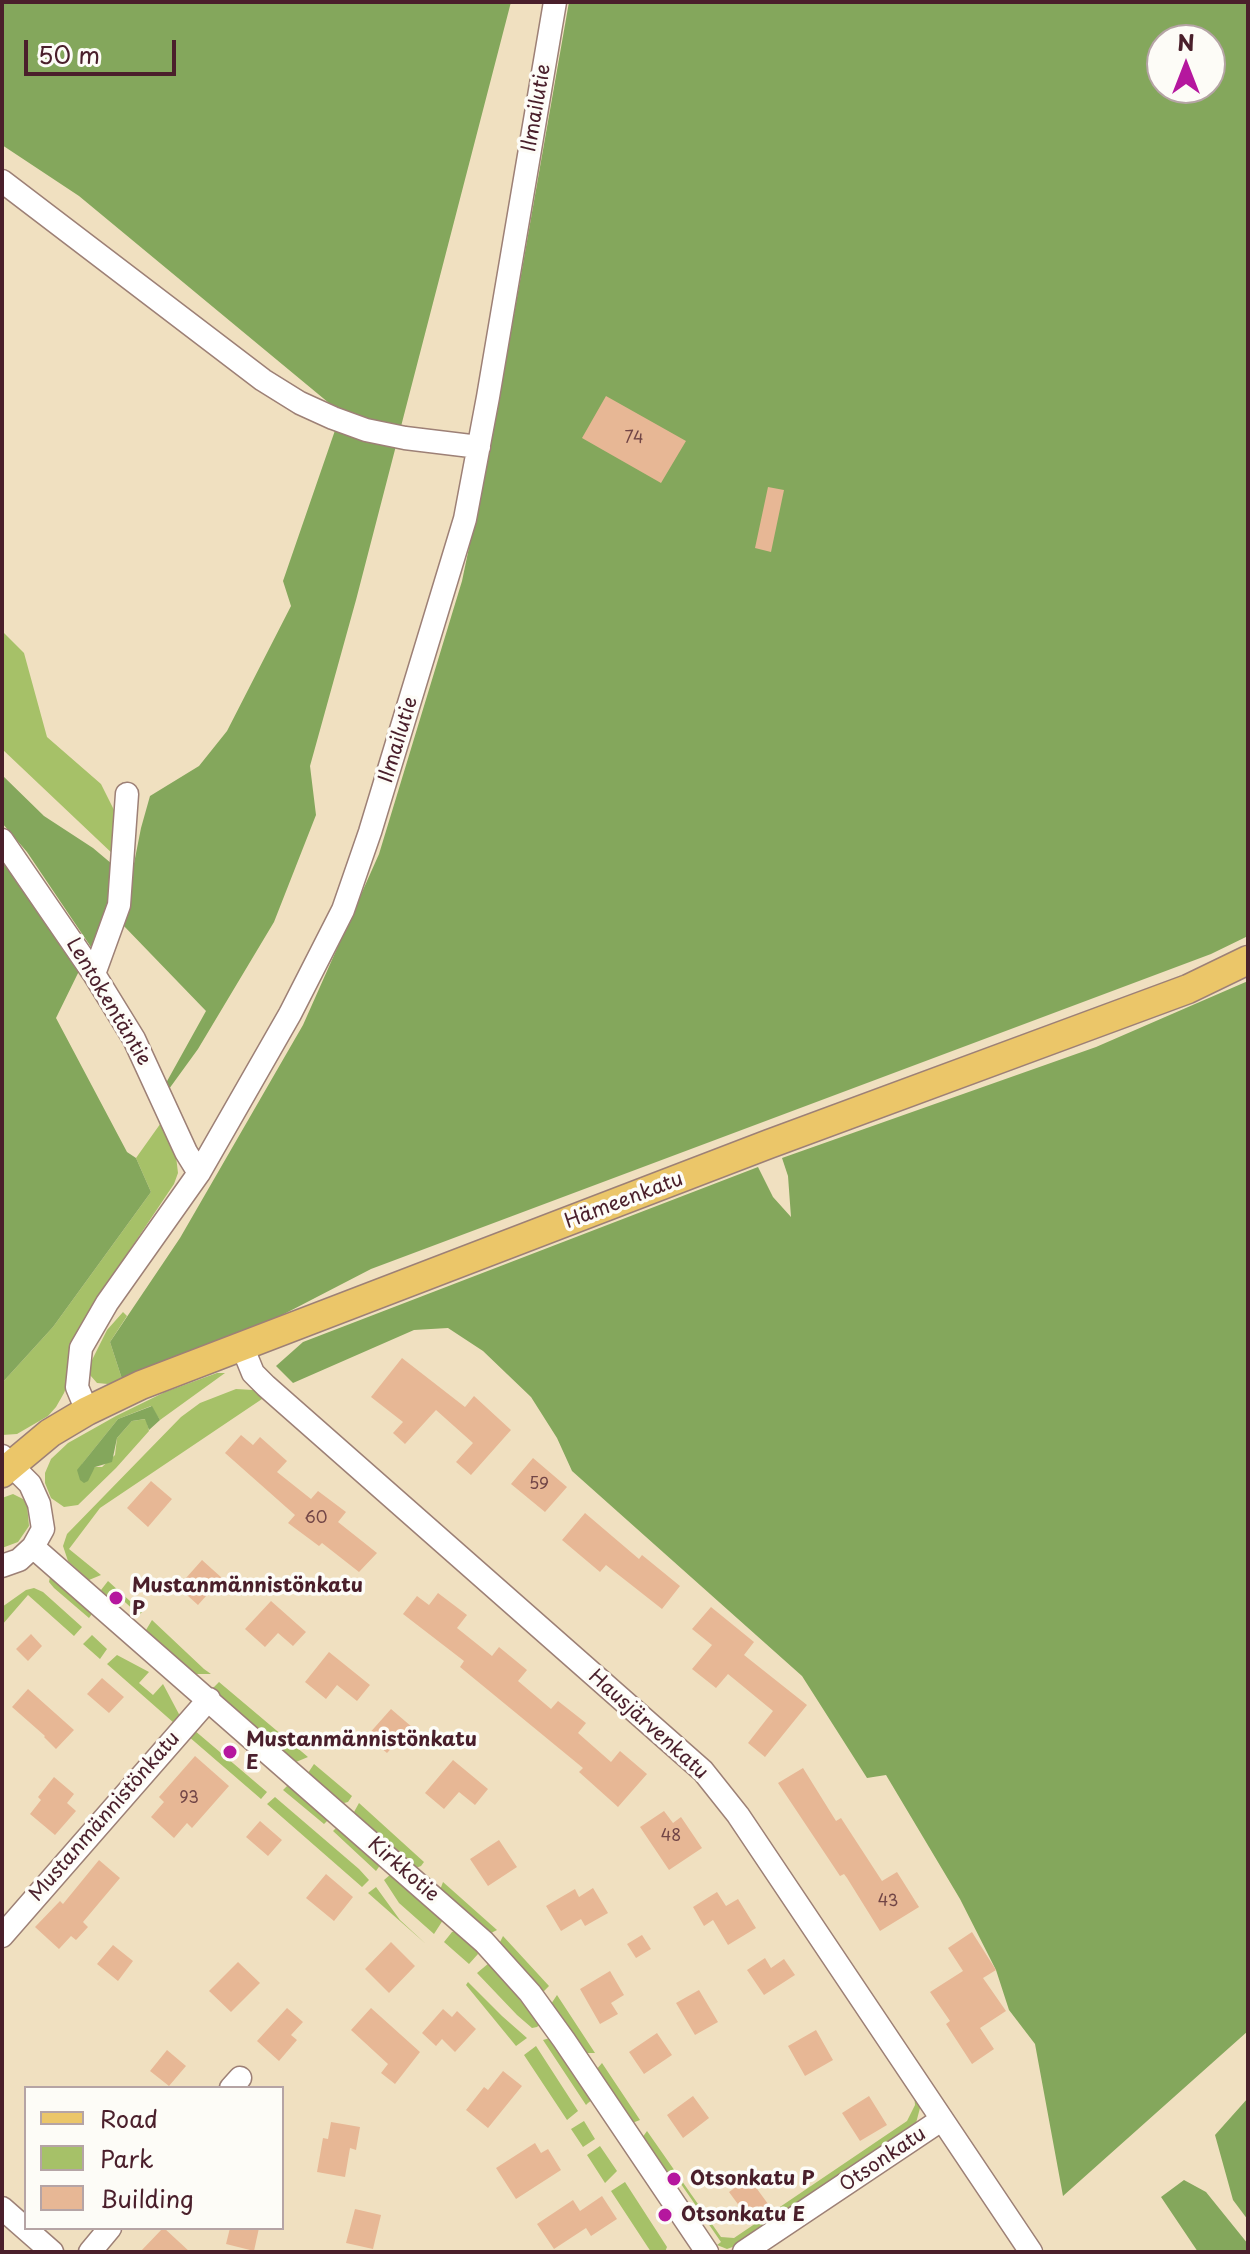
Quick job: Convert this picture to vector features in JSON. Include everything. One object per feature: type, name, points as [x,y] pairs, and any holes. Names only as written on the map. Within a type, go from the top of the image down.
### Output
[{"type":"main road","name":"Hämeenkatu","points":[[5,1465],[87,1411],[141,1385],[769,1144],[1188,989],[1248,960]]},
{"type":"street","name":"Ilmailutie","points":[[87,1411],[77,1387],[81,1348],[100,1314],[199,1173],[290,1014],[343,910],[370,832],[465,519],[555,2]]},
{"type":"street","points":[[2,181],[263,380],[300,403],[366,430],[479,447]]},
{"type":"street","points":[[94,974],[119,905],[127,794]]},
{"type":"street","name":"Lentokentäntie","points":[[2,840],[94,974],[134,1039],[186,1152],[199,1173]]},
{"type":"street","name":"Hausjärvenkatu","points":[[242,1346],[253,1373],[266,1386],[703,1771],[738,1815],[1031,2252]]},
{"type":"street","name":"Hämeenkatu","points":[[5,1465],[30,1484],[39,1504],[43,1529],[33,1547]]},
{"type":"street","points":[[2,1566],[19,1560],[33,1547]]},
{"type":"street","name":"Kirkkotie","points":[[33,1547],[484,1942],[530,1993],[564,2040],[707,2252]]},
{"type":"street","name":"Mustanmännistönkatu","points":[[2,1936],[209,1699]]},
{"type":"street","name":"Otsonkatu","points":[[744,2252],[941,2120]]},
{"type":"street","points":[[2,2208],[24,2227]]},
{"type":"street","points":[[27,2230],[52,2252]]},
{"type":"street","points":[[90,2252],[108,2230]]},
{"type":"green space","points":[[2,2],[511,2],[310,766],[316,815],[274,922],[198,1049],[169,1089],[166,1083],[206,1011],[122,924],[141,828],[150,796],[199,766],[227,731],[291,606],[283,581],[341,413],[79,196],[2,145]]},
{"type":"green space","points":[[569,2],[1248,2],[1248,936],[1211,954],[371,1269],[257,1328],[122,1379],[110,1342],[180,1238],[303,1025],[379,854],[462,581],[495,423]]},
{"type":"green space","points":[[2,631],[24,653],[47,737],[101,784],[118,818],[115,856],[2,749]]},
{"type":"green space","points":[[2,775],[44,816],[112,864],[115,888],[95,953],[27,852],[2,823]]},
{"type":"green space","points":[[2,855],[81,967],[56,1018],[127,1152],[136,1158],[151,1192],[53,1327],[2,1383]]},
{"type":"green space","points":[[1248,981],[1248,2031],[1063,2196],[1035,2044],[1009,2010],[996,1970],[960,1899],[886,1775],[867,1778],[802,1676],[572,1471],[557,1438],[531,1397],[483,1351],[448,1328],[414,1330],[293,1383],[276,1366],[303,1342],[758,1167],[773,1197],[791,1217],[788,1176],[782,1158],[1096,1047]]},
{"type":"green space","points":[[163,1120],[176,1156],[178,1173],[174,1184],[107,1284],[56,1407],[48,1416],[17,1434],[2,1435],[2,1383],[53,1327],[151,1192],[136,1158]]},
{"type":"green space","points":[[123,1312],[127,1316],[110,1342],[122,1379],[108,1384],[97,1383],[90,1375],[91,1362],[107,1330]]},
{"type":"green space","points":[[217,1373],[225,1373],[160,1420],[151,1406],[118,1419],[82,1464],[89,1475],[95,1467],[102,1467],[115,1455],[117,1438],[132,1421],[146,1419],[149,1431],[78,1505],[64,1507],[51,1498],[45,1473],[51,1459],[68,1443],[165,1392]]},
{"type":"green space","points":[[236,1389],[253,1390],[265,1397],[100,1508],[69,1549],[101,1575],[89,1580],[68,1561],[63,1546],[67,1534],[181,1417],[200,1403]]},
{"type":"green space","points":[[152,1406],[160,1420],[149,1430],[145,1419],[132,1421],[117,1438],[112,1462],[95,1467],[88,1481],[84,1483],[80,1480],[77,1470],[118,1419]]},
{"type":"green space","points":[[13,1494],[27,1505],[29,1526],[18,1542],[2,1548],[2,1498]]},
{"type":"green space","points":[[50,1577],[94,1611],[89,1618],[54,1588],[49,1582]]},
{"type":"green space","points":[[108,1581],[142,1612],[139,1615],[113,1591],[108,1597],[101,1590]]},
{"type":"green space","points":[[34,1588],[43,1592],[82,1627],[74,1636],[28,1595],[2,1625],[2,1607]]},
{"type":"green space","points":[[152,1620],[211,1674],[196,1674],[146,1630]]},
{"type":"green space","points":[[92,1635],[107,1649],[100,1659],[83,1644]]},
{"type":"green space","points":[[117,1655],[149,1672],[139,1683],[153,1695],[163,1684],[180,1716],[174,1723],[107,1664]]},
{"type":"green space","points":[[219,1682],[308,1757],[296,1762],[212,1689]]},
{"type":"green space","points":[[194,1730],[267,1792],[261,1799],[188,1736]]},
{"type":"green space","points":[[314,1764],[352,1796],[348,1802],[344,1803],[308,1773]]},
{"type":"green space","points":[[289,1784],[329,1819],[324,1824],[283,1790]]},
{"type":"green space","points":[[275,1797],[369,1880],[362,1887],[267,1804]]},
{"type":"green space","points":[[359,1803],[424,1862],[421,1866],[416,1868],[354,1812]]},
{"type":"green space","points":[[338,1826],[381,1864],[376,1871],[333,1831]]},
{"type":"green space","points":[[391,1874],[443,1920],[434,1934],[399,1903],[384,1880]]},
{"type":"green space","points":[[443,1882],[497,1930],[489,1934],[440,1890]]},
{"type":"green space","points":[[376,1887],[400,1920],[426,1944],[368,1893]]},
{"type":"green space","points":[[456,1931],[477,1951],[478,1954],[469,1964],[444,1942]]},
{"type":"green space","points":[[503,1936],[549,1986],[543,1992],[499,1944]]},
{"type":"green space","points":[[489,1963],[540,2024],[537,2027],[532,2028],[517,2015],[477,1973]]},
{"type":"green space","points":[[468,1982],[527,2038],[516,2046],[466,1985]]},
{"type":"green space","points":[[557,1995],[595,2053],[585,2053],[551,2004]]},
{"type":"green space","points":[[550,2038],[592,2100],[586,2105],[543,2040]]},
{"type":"green space","points":[[536,2046],[578,2111],[567,2120],[524,2055]]},
{"type":"green space","points":[[602,2063],[640,2120],[632,2123],[596,2070]]},
{"type":"green space","points":[[914,2093],[920,2108],[916,2123],[911,2128],[738,2245],[727,2249],[717,2245],[721,2242],[672,2171],[667,2173],[642,2138],[647,2131],[721,2237],[734,2238],[907,2121],[915,2105]]},
{"type":"green space","points":[[1248,2098],[1248,2220],[1233,2200],[1215,2135]]},
{"type":"green space","points":[[584,2121],[595,2139],[583,2147],[571,2129]]},
{"type":"green space","points":[[600,2146],[617,2171],[605,2183],[587,2155]]},
{"type":"green space","points":[[1184,2180],[1206,2192],[1248,2244],[1248,2252],[1198,2252],[1161,2197]]},
{"type":"green space","points":[[625,2182],[667,2247],[665,2252],[651,2252],[611,2191]]},
{"type":"building","points":[[606,396],[686,441],[661,483],[582,438]]},
{"type":"building","points":[[768,487],[784,490],[771,552],[755,548]]},
{"type":"building","points":[[402,1358],[465,1407],[474,1396],[511,1430],[471,1475],[456,1462],[473,1443],[436,1410],[405,1444],[393,1433],[403,1422],[371,1397]]},
{"type":"building","points":[[241,1435],[253,1445],[260,1437],[287,1461],[277,1472],[311,1499],[318,1491],[346,1512],[338,1522],[377,1553],[359,1572],[322,1543],[319,1546],[288,1523],[295,1515],[225,1453]]},
{"type":"building","points":[[533,1458],[567,1487],[545,1512],[511,1484]]},
{"type":"building","points":[[151,1481],[172,1499],[148,1527],[127,1508]]},
{"type":"building","points":[[585,1513],[639,1559],[642,1555],[680,1586],[662,1609],[606,1565],[600,1572],[562,1540]]},
{"type":"building","points":[[202,1560],[222,1578],[198,1605],[178,1587]]},
{"type":"building","points":[[438,1593],[467,1615],[457,1628],[492,1656],[499,1647],[527,1670],[518,1681],[551,1709],[558,1701],[586,1723],[578,1733],[611,1762],[620,1751],[647,1774],[618,1807],[579,1772],[583,1768],[460,1667],[464,1661],[403,1614],[417,1596],[429,1605]]},
{"type":"building","points":[[271,1601],[306,1632],[293,1646],[278,1633],[265,1647],[245,1629]]},
{"type":"building","points":[[711,1607],[754,1642],[744,1655],[807,1705],[765,1757],[748,1743],[773,1711],[728,1674],[716,1688],[692,1669],[712,1645],[692,1629]]},
{"type":"building","points":[[31,1634],[42,1646],[28,1661],[16,1649]]},
{"type":"building","points":[[329,1652],[370,1685],[357,1701],[337,1685],[326,1699],[305,1682]]},
{"type":"building","points":[[102,1678],[124,1697],[109,1713],[87,1694]]},
{"type":"building","points":[[28,1689],[74,1730],[56,1749],[12,1707]]},
{"type":"building","points":[[391,1709],[419,1733],[407,1747],[399,1740],[387,1753],[367,1736]]},
{"type":"building","points":[[195,1756],[229,1786],[192,1828],[187,1823],[174,1838],[151,1817],[164,1802],[159,1797]]},
{"type":"building","points":[[453,1760],[488,1789],[475,1805],[459,1792],[444,1809],[425,1793]]},
{"type":"building","points":[[803,1768],[836,1821],[841,1818],[882,1881],[897,1872],[919,1907],[880,1931],[847,1878],[844,1874],[840,1876],[778,1783]]},
{"type":"building","points":[[54,1777],[74,1794],[67,1803],[76,1811],[55,1835],[30,1814],[41,1800],[38,1797]]},
{"type":"building","points":[[664,1811],[673,1823],[681,1817],[702,1848],[669,1870],[640,1827]]},
{"type":"building","points":[[260,1821],[282,1840],[268,1856],[246,1837]]},
{"type":"building","points":[[499,1840],[517,1867],[488,1886],[470,1859]]},
{"type":"building","points":[[99,1860],[120,1878],[83,1922],[88,1927],[76,1940],[71,1936],[59,1949],[35,1927],[60,1901],[63,1904]]},
{"type":"building","points":[[326,1874],[353,1897],[334,1921],[306,1898]]},
{"type":"building","points":[[593,1888],[608,1913],[585,1926],[581,1919],[561,1931],[546,1906],[575,1889],[579,1897]]},
{"type":"building","points":[[717,1892],[726,1906],[738,1899],[756,1928],[728,1945],[713,1920],[704,1926],[693,1907]]},
{"type":"building","points":[[972,1932],[996,1970],[983,1978],[1006,2011],[980,2028],[994,2049],[972,2064],[946,2024],[950,2021],[930,1992],[963,1971],[948,1948]]},
{"type":"building","points":[[642,1935],[651,1949],[636,1958],[627,1944]]},
{"type":"building","points":[[391,1942],[415,1966],[389,1993],[365,1969]]},
{"type":"building","points":[[113,1945],[133,1961],[118,1981],[97,1964]]},
{"type":"building","points":[[765,1958],[771,1968],[784,1959],[795,1975],[764,1995],[747,1970]]},
{"type":"building","points":[[238,1962],[260,1983],[231,2012],[209,1991]]},
{"type":"building","points":[[610,1971],[624,1995],[611,2003],[618,2014],[600,2024],[580,1989]]},
{"type":"building","points":[[699,1990],[718,2022],[695,2035],[676,2003]]},
{"type":"building","points":[[287,2008],[303,2022],[291,2035],[297,2040],[279,2061],[257,2041]]},
{"type":"building","points":[[371,2008],[420,2052],[395,2084],[381,2073],[388,2064],[351,2030]]},
{"type":"building","points":[[443,2009],[452,2017],[457,2011],[476,2029],[455,2052],[442,2039],[436,2046],[422,2033]]},
{"type":"building","points":[[816,2030],[833,2060],[805,2076],[788,2046]]},
{"type":"building","points":[[657,2033],[672,2055],[644,2074],[629,2052]]},
{"type":"building","points":[[167,2050],[186,2066],[169,2086],[150,2071]]},
{"type":"building","points":[[503,2071],[522,2086],[488,2128],[466,2110],[484,2087],[488,2090]]},
{"type":"building","points":[[693,2096],[709,2118],[683,2138],[667,2115]]},
{"type":"building","points":[[869,2096],[887,2125],[860,2141],[842,2113]]},
{"type":"building","points":[[331,2122],[360,2127],[356,2150],[350,2148],[345,2177],[317,2172],[323,2138],[328,2139]]},
{"type":"building","points":[[535,2143],[541,2153],[548,2149],[561,2170],[516,2199],[496,2168]]},
{"type":"building","points":[[749,2178],[771,2208],[751,2222],[729,2192]]},
{"type":"building","points":[[602,2196],[617,2219],[591,2236],[586,2228],[554,2249],[537,2224],[573,2200],[580,2211]]},
{"type":"building","points":[[355,2209],[381,2215],[373,2249],[346,2243]]},
{"type":"building","points":[[161,2230],[166,2230],[190,2252],[140,2252]]},
{"type":"building","points":[[230,2230],[259,2230],[254,2251],[226,2244]]},
{"type":"place","name":"Mustanmännistönkatu P","points":[[116,1598]]},
{"type":"place","name":"Mustanmännistönkatu E","points":[[230,1752]]},
{"type":"place","name":"Otsonkatu P","points":[[674,2179]]},
{"type":"place","name":"Otsonkatu E","points":[[665,2215]]}]
